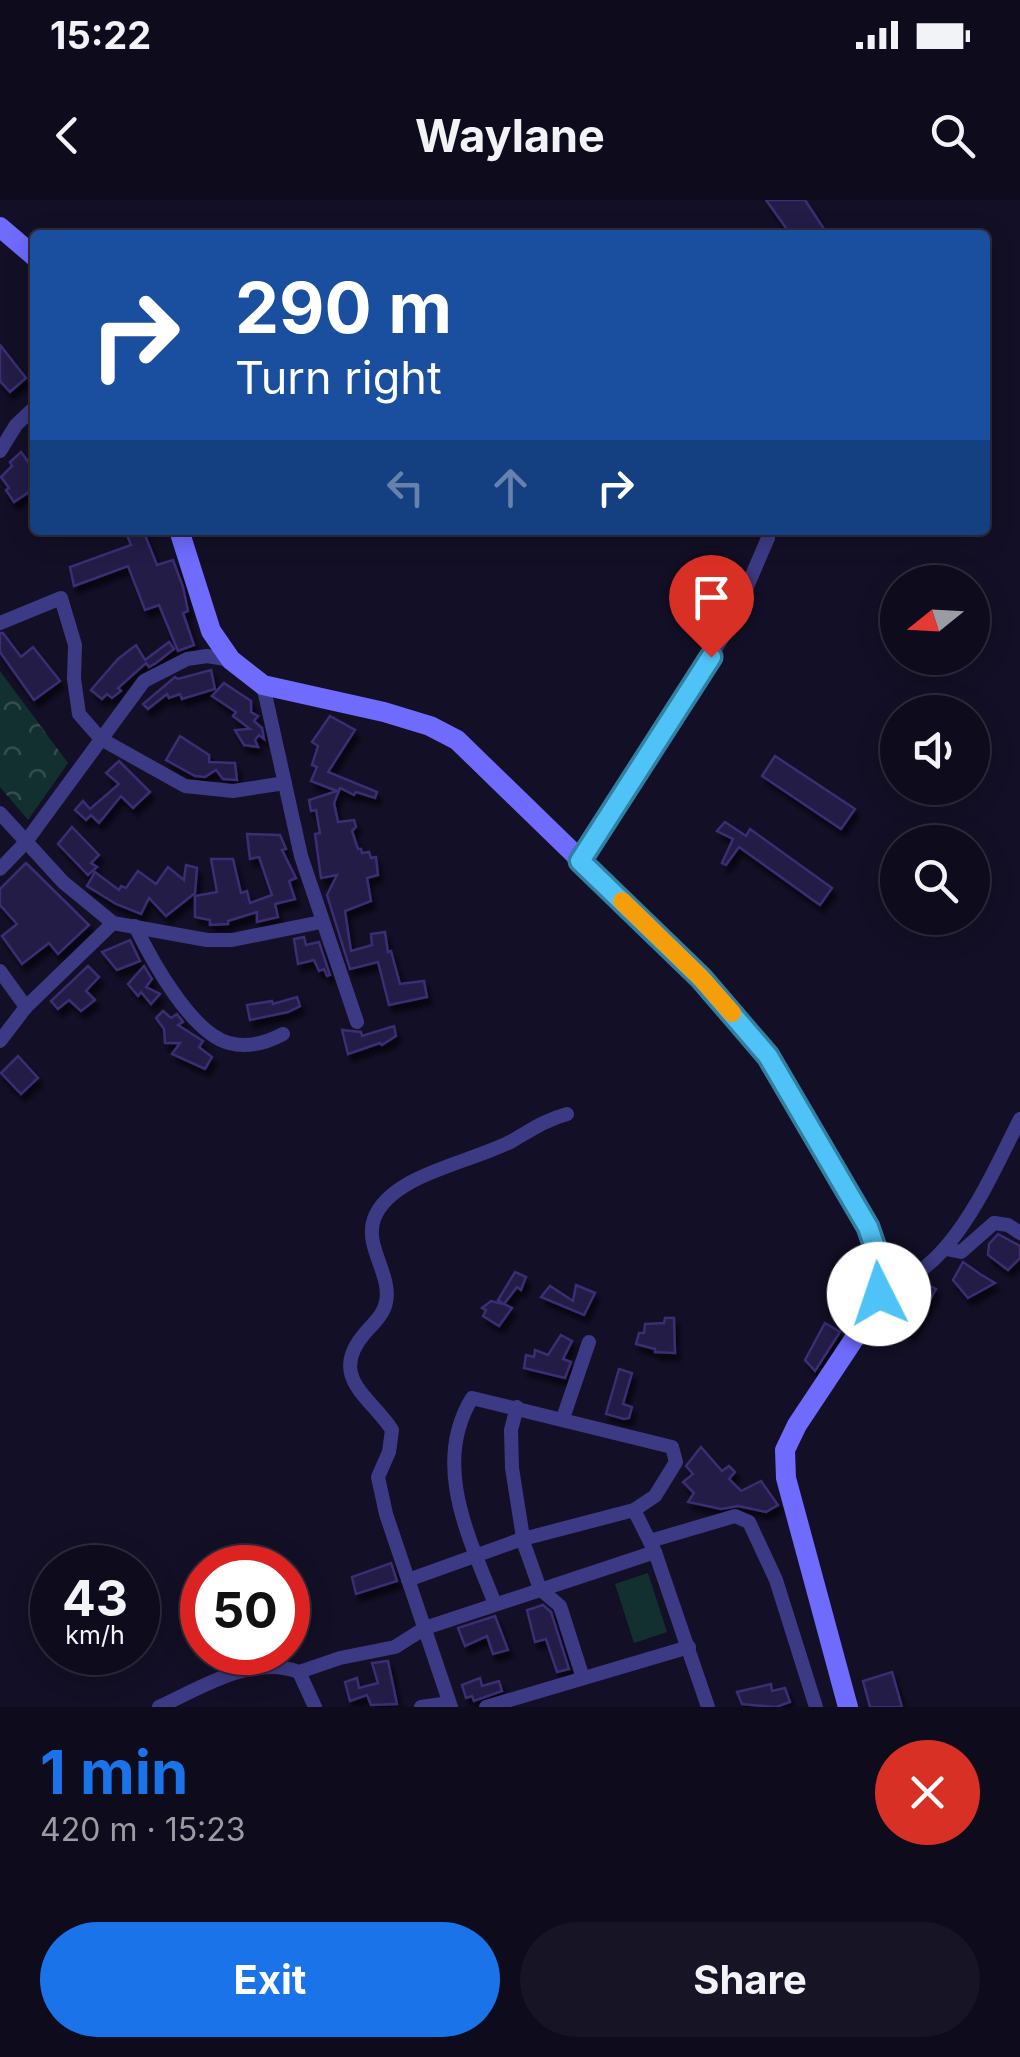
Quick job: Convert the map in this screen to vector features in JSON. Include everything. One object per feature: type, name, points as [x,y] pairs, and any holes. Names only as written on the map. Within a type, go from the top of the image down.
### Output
[{"type":"main road","points":[[0,228],[30,253]]},
{"type":"main road","points":[[181,535],[210,631],[231,660],[263,685],[384,712],[457,740],[701,978],[768,1056],[868,1227],[879,1259],[880,1288],[866,1324],[784,1450],[786,1478],[848,1707]]},
{"type":"street","points":[[0,451],[30,412]]},
{"type":"street","points":[[580,861],[730,626],[768,538]]},
{"type":"street","points":[[0,623],[60,598],[75,645],[79,714],[101,740],[186,786],[233,791],[285,782]]},
{"type":"street","points":[[0,869],[26,843],[144,681],[164,668],[206,656],[231,660]]},
{"type":"street","points":[[263,685],[301,856],[357,1022]]},
{"type":"street","points":[[0,813],[63,882],[112,923],[207,940],[232,940],[321,922]]},
{"type":"street","points":[[0,1041],[26,1007],[112,923]]},
{"type":"street","points":[[135,926],[152,960],[210,1033],[227,1042],[248,1044],[267,1042],[283,1034]]},
{"type":"street","points":[[0,970],[26,1007]]},
{"type":"street","points":[[421,1707],[450,1705],[386,1514],[378,1478],[392,1430],[362,1397],[350,1359],[354,1346],[386,1306],[373,1220],[385,1201],[411,1182],[512,1140],[545,1120],[567,1114]]},
{"type":"street","points":[[880,1288],[898,1286],[920,1275],[946,1249],[1020,1119]]},
{"type":"street","points":[[946,1249],[961,1252],[994,1223],[1008,1225],[1020,1233]]},
{"type":"street","points":[[564,1418],[589,1342]]},
{"type":"street","points":[[408,1580],[476,1555],[523,1538],[634,1510],[655,1496],[676,1462],[672,1447],[472,1398],[454,1444],[453,1478],[476,1555],[494,1604]]},
{"type":"street","points":[[517,1407],[511,1430],[512,1468],[523,1538],[540,1589],[560,1606],[583,1678]]},
{"type":"street","points":[[634,1510],[653,1546],[708,1707]]},
{"type":"street","points":[[310,1668],[340,1658],[395,1648],[424,1628],[736,1516],[749,1522],[776,1580],[816,1707]]},
{"type":"street","points":[[486,1707],[689,1648]]},
{"type":"street","points":[[158,1707],[229,1675]]},
{"type":"street","points":[[300,1675],[316,1707]]},
{"type":"green space","points":[[0,671],[68,763],[28,820],[0,787]]},
{"type":"green space","points":[[648,1573],[667,1632],[634,1643],[615,1584]]},
{"type":"building","points":[[766,200],[805,200],[825,230],[787,230]]},
{"type":"building","points":[[0,345],[26,378],[10,392],[0,381]]},
{"type":"building","points":[[21,452],[30,464],[30,491],[14,502],[1,477],[12,466],[10,462]]},
{"type":"building","points":[[127,535],[145,535],[157,565],[173,560],[183,587],[188,611],[183,613],[194,645],[178,651],[159,605],[145,610],[128,566],[74,586],[70,567],[131,545]]},
{"type":"building","points":[[0,633],[21,657],[33,647],[60,681],[34,700],[0,652]]},
{"type":"building","points":[[169,642],[174,649],[149,667],[146,663],[112,698],[107,694],[102,699],[91,690],[136,645],[145,660]]},
{"type":"building","points":[[211,670],[215,689],[182,699],[180,694],[169,698],[167,694],[148,709],[143,704],[175,677]]},
{"type":"building","points":[[224,683],[251,701],[251,712],[258,716],[254,721],[262,728],[264,739],[259,735],[255,740],[258,747],[244,745],[235,730],[250,729],[233,716],[236,712],[212,696]]},
{"type":"building","points":[[330,716],[355,730],[328,772],[377,792],[375,798],[340,788],[334,803],[338,822],[354,820],[356,827],[352,831],[358,849],[376,857],[378,875],[367,878],[371,901],[345,911],[351,951],[372,945],[371,934],[385,932],[400,984],[424,981],[427,997],[389,1005],[378,962],[350,969],[327,895],[337,875],[321,878],[315,834],[320,833],[316,810],[311,811],[309,800],[337,791],[311,781],[317,767],[312,765],[318,746],[312,742]]},
{"type":"building","points":[[180,736],[209,755],[209,762],[235,763],[237,780],[223,779],[216,770],[205,777],[195,776],[166,760]]},
{"type":"building","points":[[775,756],[855,809],[841,829],[762,776]]},
{"type":"building","points":[[119,761],[150,792],[133,808],[121,796],[99,823],[91,815],[86,820],[75,810],[83,801],[90,809],[119,784],[106,773]]},
{"type":"building","points":[[725,822],[746,836],[750,829],[832,888],[820,905],[739,847],[726,865],[722,863],[733,839],[717,831]]},
{"type":"building","points":[[72,827],[99,855],[91,863],[97,867],[88,875],[58,844]]},
{"type":"building","points":[[247,834],[280,835],[286,849],[282,850],[296,878],[289,881],[295,899],[275,904],[278,917],[257,922],[257,912],[228,924],[210,925],[210,920],[195,917],[195,896],[217,892],[211,859],[233,859],[241,893],[247,891],[250,903],[272,895],[259,857],[250,859]]},
{"type":"building","points":[[26,863],[89,925],[58,954],[49,943],[22,964],[2,936],[17,924],[0,905],[0,889]]},
{"type":"building","points":[[186,865],[197,868],[195,893],[166,916],[149,898],[141,914],[87,886],[95,872],[119,890],[121,886],[126,888],[138,871],[156,884],[168,867],[184,880]]},
{"type":"building","points":[[304,937],[306,945],[319,942],[330,975],[324,969],[319,971],[314,960],[298,964],[294,939]]},
{"type":"building","points":[[130,940],[140,961],[117,970],[102,952]]},
{"type":"building","points":[[88,966],[99,977],[86,991],[95,1000],[81,1011],[69,1000],[58,1009],[51,1001]]},
{"type":"building","points":[[144,966],[152,979],[146,987],[160,994],[151,1004],[128,984]]},
{"type":"building","points":[[297,997],[300,1006],[288,1012],[250,1020],[247,1005],[272,1001],[273,1004]]},
{"type":"building","points":[[163,1011],[171,1018],[177,1014],[183,1022],[178,1025],[203,1041],[199,1047],[212,1057],[205,1069],[172,1054],[180,1043],[165,1043],[164,1029],[156,1018]]},
{"type":"building","points":[[394,1026],[396,1036],[382,1045],[348,1054],[342,1030],[361,1032],[362,1036]]},
{"type":"building","points":[[18,1056],[38,1078],[21,1094],[1,1073]]},
{"type":"building","points":[[998,1234],[1020,1246],[1020,1258],[1008,1270],[988,1255],[989,1244]]},
{"type":"building","points":[[963,1262],[995,1283],[968,1298],[953,1280]]},
{"type":"building","points":[[515,1272],[526,1277],[521,1290],[517,1287],[504,1304],[512,1308],[499,1326],[483,1316],[486,1310],[482,1308],[491,1301],[503,1304],[498,1300]]},
{"type":"building","points":[[922,1282],[936,1289],[910,1334],[883,1320],[900,1296],[907,1300]]},
{"type":"building","points":[[576,1285],[595,1293],[584,1315],[541,1297],[550,1286],[573,1301]]},
{"type":"building","points":[[665,1318],[674,1318],[675,1353],[655,1352],[636,1344],[645,1324],[664,1323]]},
{"type":"building","points":[[825,1323],[840,1332],[815,1371],[805,1360]]},
{"type":"building","points":[[561,1335],[572,1341],[563,1359],[571,1362],[565,1378],[524,1368],[526,1355],[534,1357],[535,1350],[548,1355]]},
{"type":"building","points":[[619,1369],[632,1373],[623,1404],[632,1407],[629,1418],[624,1419],[606,1414]]},
{"type":"building","points":[[701,1447],[722,1471],[729,1466],[735,1472],[729,1479],[741,1491],[761,1481],[778,1505],[766,1512],[688,1502],[694,1493],[683,1482],[693,1474],[686,1466]]},
{"type":"building","points":[[391,1563],[397,1581],[356,1594],[352,1577]]},
{"type":"building","points":[[543,1605],[551,1612],[569,1669],[557,1672],[546,1639],[535,1642],[527,1610]]},
{"type":"building","points":[[495,1616],[508,1650],[493,1654],[487,1636],[465,1646],[458,1628]]},
{"type":"building","points":[[388,1661],[397,1704],[371,1705],[367,1695],[350,1701],[345,1682],[357,1678],[359,1688],[378,1683],[372,1663]]},
{"type":"building","points":[[892,1672],[902,1707],[870,1707],[863,1681]]},
{"type":"building","points":[[480,1678],[482,1686],[499,1681],[502,1691],[474,1701],[472,1696],[466,1698],[462,1685]]},
{"type":"building","points":[[771,1684],[772,1691],[785,1688],[790,1702],[776,1707],[742,1704],[737,1692]]},
{"type":"slow traffic","points":[[622,901],[732,1013]]},
{"type":"route","points":[[711,657],[580,861],[701,978],[768,1056],[876,1244],[879,1294]]}]
